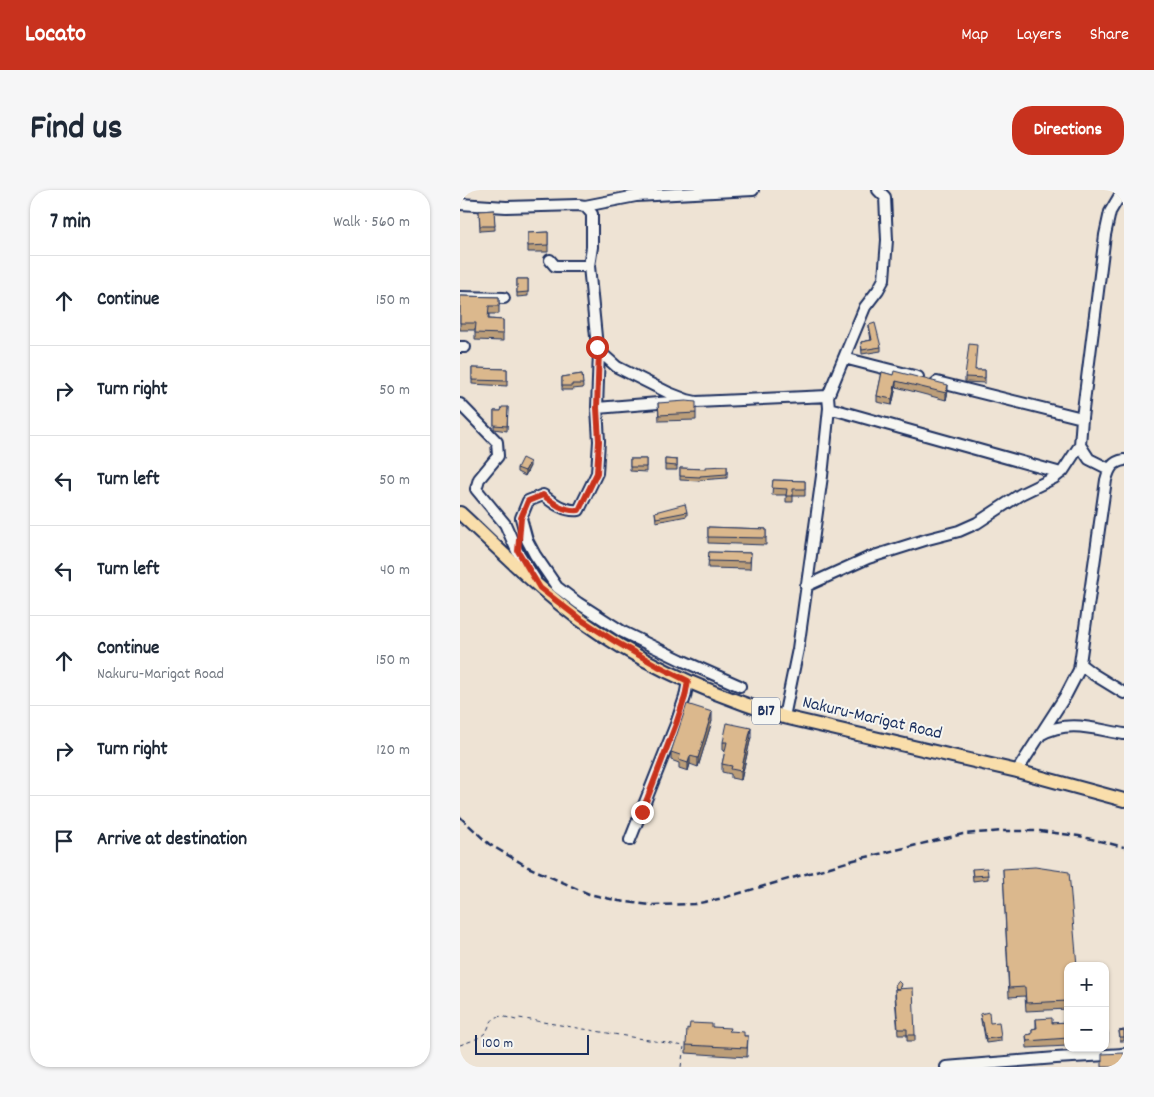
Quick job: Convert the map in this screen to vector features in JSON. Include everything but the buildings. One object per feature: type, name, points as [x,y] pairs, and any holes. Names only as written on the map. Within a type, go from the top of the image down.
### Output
[{"type":"main road","name":"Nakuru-Marigat Road","points":[[460,513],[540,588],[580,619],[616,642],[688,681],[750,707],[784,717],[1017,771],[1124,800]]},
{"type":"street","points":[[460,204],[506,207],[568,204],[585,206],[636,193],[753,190]]},
{"type":"street","points":[[784,717],[798,649],[822,476],[829,408],[828,396],[865,306],[884,279],[887,240],[885,197],[878,190]]},
{"type":"street","points":[[806,586],[868,558],[959,531],[977,523],[1021,494],[1054,478],[1072,459],[1080,444],[1105,235],[1110,212],[1123,190]]},
{"type":"street","points":[[518,551],[521,518],[528,501],[543,495],[563,508],[572,511],[579,510],[597,473],[599,351],[596,340],[589,266],[592,247],[592,214],[585,206]]},
{"type":"street","points":[[550,260],[556,266],[589,266]]},
{"type":"street","points":[[460,297],[504,298]]},
{"type":"street","points":[[599,351],[617,366],[669,393],[696,402],[828,396]]},
{"type":"street","points":[[844,358],[1082,418]]},
{"type":"street","points":[[597,408],[687,400]]},
{"type":"street","points":[[460,404],[497,442],[498,456],[479,479],[476,489],[505,524],[518,551],[540,588]]},
{"type":"street","points":[[829,408],[1060,473]]},
{"type":"street","points":[[1080,444],[1089,459],[1109,469]]},
{"type":"street","points":[[1017,771],[1066,695],[1079,670],[1106,480],[1109,469],[1114,463],[1124,460]]},
{"type":"street","points":[[521,518],[527,540],[557,587],[623,632],[680,660],[740,686]]},
{"type":"street","points":[[1080,664],[1124,693]]},
{"type":"street","points":[[630,840],[676,724],[688,681]]},
{"type":"street","points":[[1040,736],[1060,726],[1075,725],[1124,734]]},
{"type":"street","points":[[946,1067],[1124,1054]]},
{"type":"path","points":[[460,1045],[472,1041],[485,1033],[495,1018],[506,1016],[516,1020],[519,1018],[548,1022],[684,1046],[681,1067]]},
{"type":"railway","points":[[460,817],[489,844],[528,867],[589,894],[619,901],[650,905],[695,904],[723,898],[854,860],[963,834],[1040,831],[1079,836],[1124,847]]},
{"type":"route","points":[[597,347],[599,351],[597,473],[579,510],[572,511],[555,504],[543,495],[528,501],[521,518],[518,551],[540,588],[580,619],[616,642],[688,681],[676,724],[642,812]]}]
